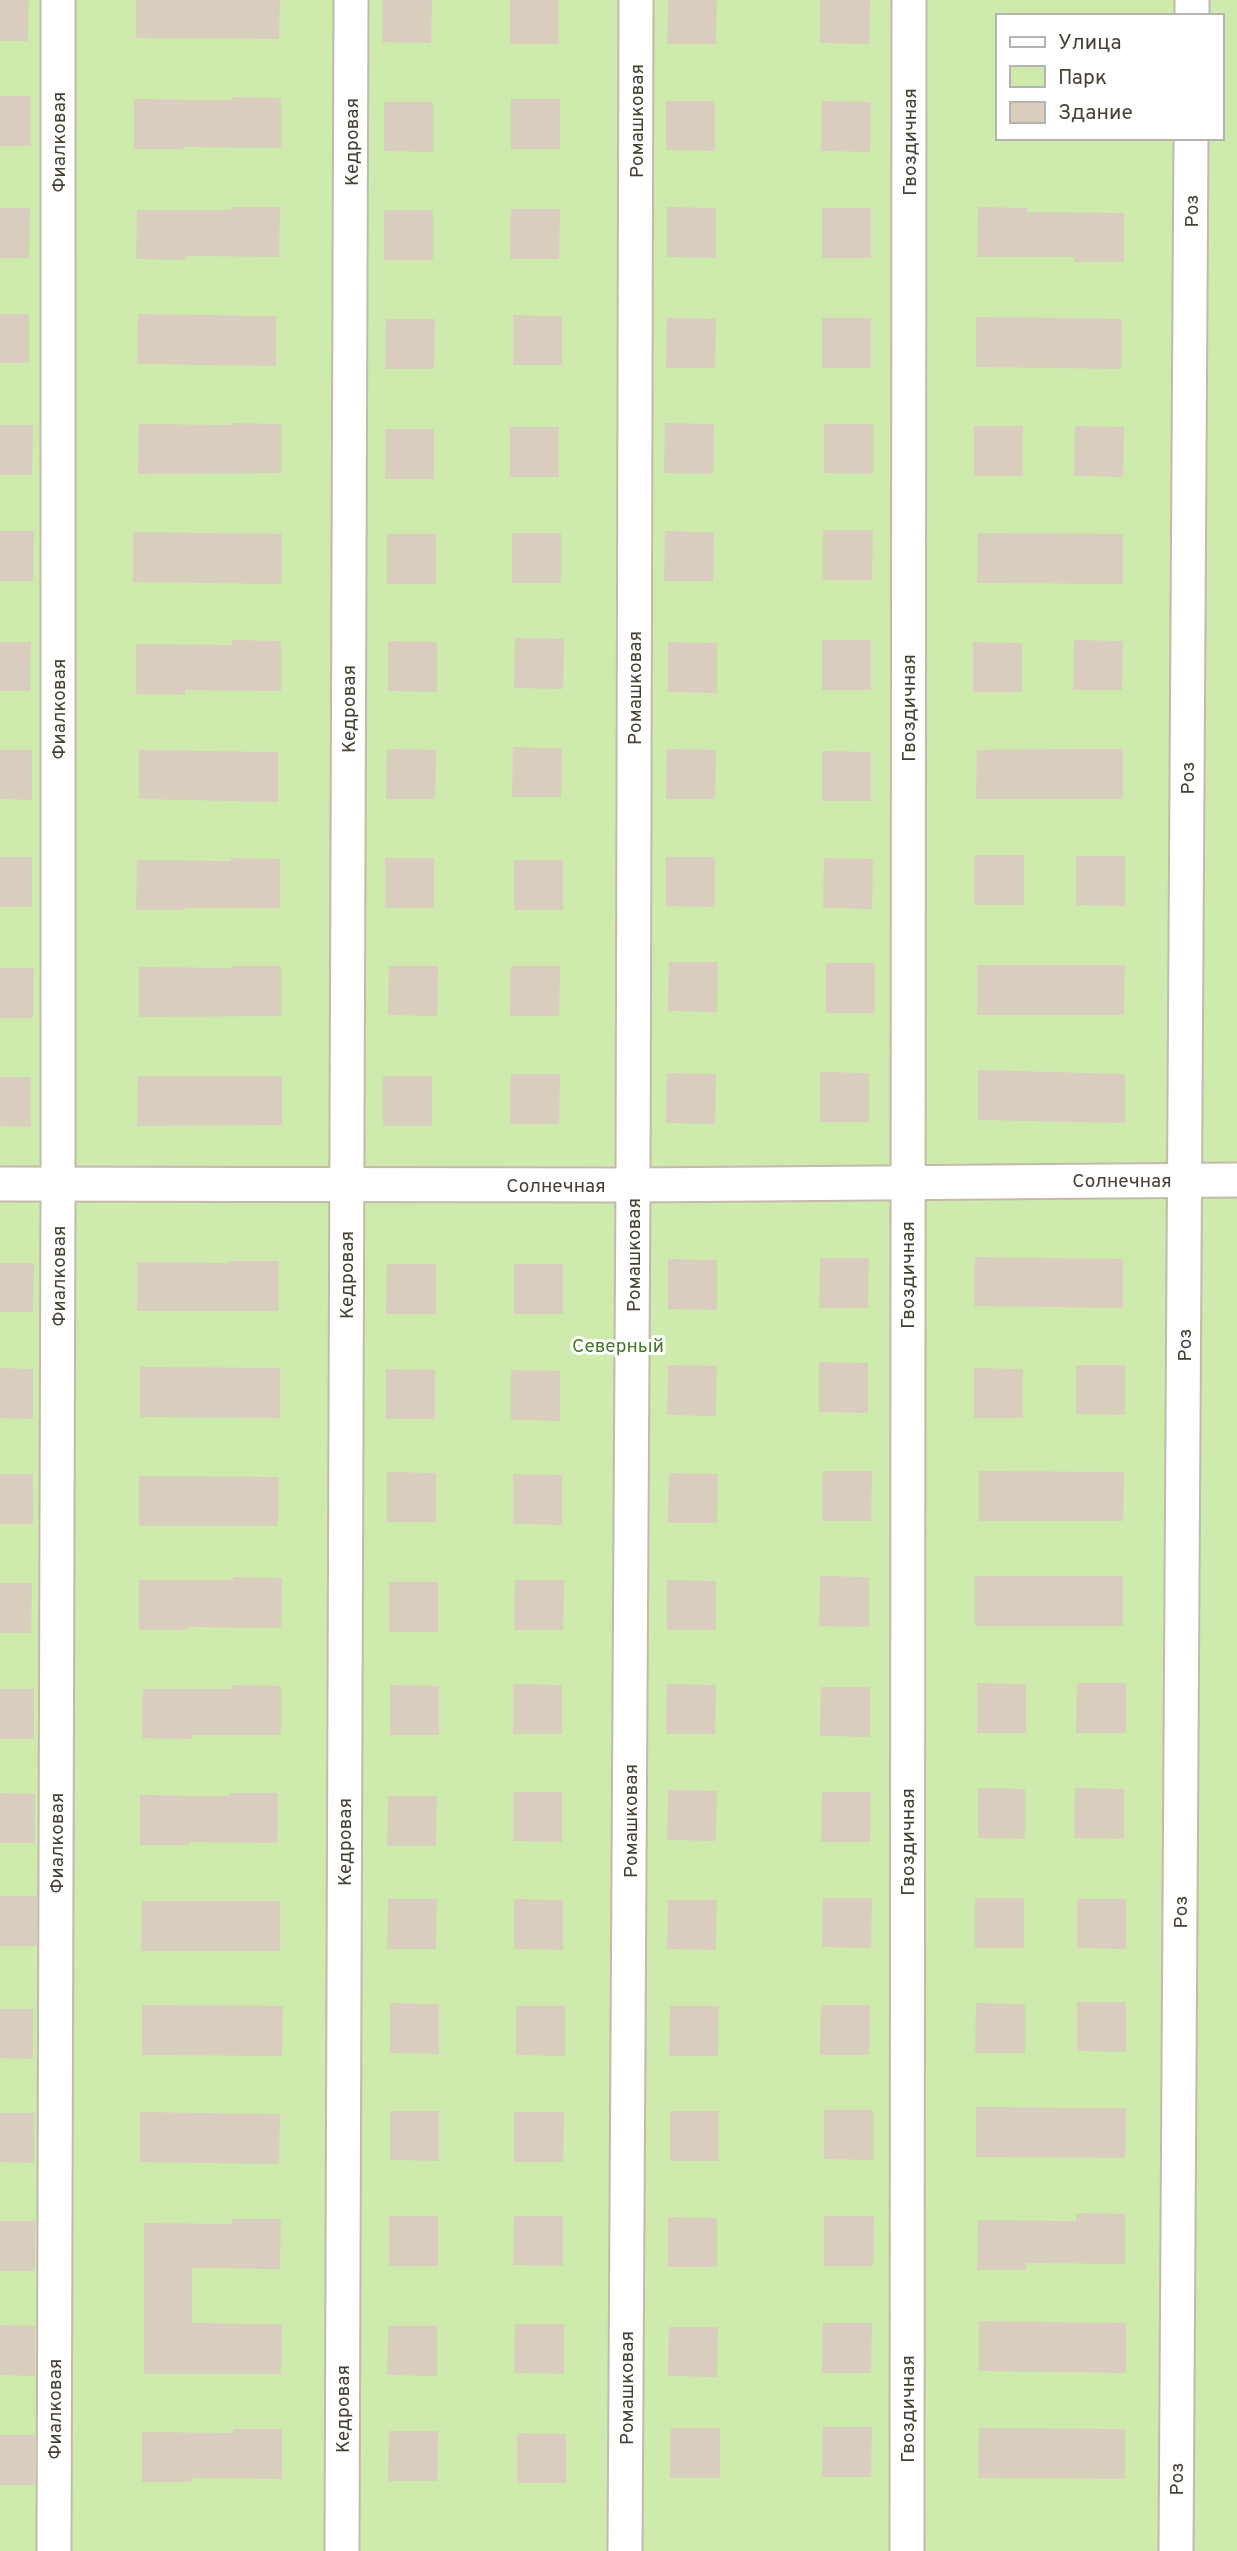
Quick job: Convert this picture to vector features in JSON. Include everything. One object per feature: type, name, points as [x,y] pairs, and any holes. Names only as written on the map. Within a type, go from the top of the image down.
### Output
[{"type":"street","name":"Фиалковая","points":[[54,2551],[58,0]]},
{"type":"street","name":"Кедровая","points":[[342,2551],[351,0]]},
{"type":"street","name":"Ромашковая","points":[[625,2551],[633,1185],[636,0]]},
{"type":"street","name":"Гвоздичная","points":[[907,2551],[909,0]]},
{"type":"street","name":"Роз","points":[[1176,2551],[1191,140]]},
{"type":"street","name":"Солнечная","points":[[0,1184],[633,1185],[1237,1180]]},
{"type":"green space","name":"Северный","points":[[0,0],[1237,0],[1237,2551],[0,2551]]},
{"type":"building","points":[[0,0],[29,0],[28,41],[0,41]]},
{"type":"building","points":[[136,0],[280,0],[279,39],[136,38]]},
{"type":"building","points":[[383,0],[432,0],[431,43],[382,42]]},
{"type":"building","points":[[510,0],[559,0],[559,44],[510,44]]},
{"type":"building","points":[[668,0],[717,0],[716,44],[667,44]]},
{"type":"building","points":[[820,0],[870,0],[869,44],[820,43]]},
{"type":"building","points":[[0,96],[31,96],[31,146],[0,146]]},
{"type":"building","points":[[232,97],[281,98],[281,148],[134,149],[134,99],[232,100]]},
{"type":"building","points":[[511,99],[560,99],[560,149],[511,149]]},
{"type":"building","points":[[666,101],[715,101],[715,151],[666,150]]},
{"type":"building","points":[[822,101],[871,102],[870,152],[821,151]]},
{"type":"building","points":[[384,102],[433,102],[433,152],[384,151]]},
{"type":"building","points":[[231,207],[280,207],[279,257],[185,256],[185,260],[136,259],[137,210],[231,210]]},
{"type":"building","points":[[667,207],[716,208],[716,258],[667,257]]},
{"type":"building","points":[[978,207],[1027,208],[1027,212],[1124,213],[1124,262],[1074,262],[1074,257],[977,257]]},
{"type":"building","points":[[0,208],[30,208],[29,258],[0,258]]},
{"type":"building","points":[[822,208],[871,208],[871,258],[822,258]]},
{"type":"building","points":[[511,209],[560,209],[559,259],[510,259]]},
{"type":"building","points":[[384,210],[433,210],[433,260],[384,260]]},
{"type":"building","points":[[0,314],[29,314],[29,363],[0,363]]},
{"type":"building","points":[[138,314],[276,316],[276,366],[137,364]]},
{"type":"building","points":[[513,315],[562,316],[562,365],[513,365]]},
{"type":"building","points":[[976,317],[1122,319],[1121,369],[976,367]]},
{"type":"building","points":[[667,318],[716,319],[715,368],[666,368]]},
{"type":"building","points":[[822,318],[871,318],[871,368],[822,368]]},
{"type":"building","points":[[386,319],[435,319],[434,369],[385,369]]},
{"type":"building","points":[[665,423],[714,424],[713,474],[664,473]]},
{"type":"building","points":[[139,424],[281,424],[281,473],[138,474]]},
{"type":"building","points":[[824,424],[873,424],[873,474],[824,473]]},
{"type":"building","points":[[0,425],[33,425],[32,475],[0,475]]},
{"type":"building","points":[[974,426],[1023,426],[1023,476],[974,476]]},
{"type":"building","points":[[1075,426],[1124,427],[1123,477],[1074,476]]},
{"type":"building","points":[[510,427],[559,427],[559,477],[510,477]]},
{"type":"building","points":[[385,429],[434,429],[434,479],[385,479]]},
{"type":"building","points":[[823,530],[873,530],[872,580],[823,580]]},
{"type":"building","points":[[0,531],[34,531],[33,581],[0,581]]},
{"type":"building","points":[[665,531],[714,532],[713,581],[664,581]]},
{"type":"building","points":[[133,532],[282,534],[281,584],[133,582]]},
{"type":"building","points":[[512,533],[561,533],[561,583],[512,583]]},
{"type":"building","points":[[978,533],[1123,534],[1123,584],[977,583]]},
{"type":"building","points":[[387,534],[436,534],[436,584],[387,584]]},
{"type":"building","points":[[515,638],[564,639],[563,689],[514,688]]},
{"type":"building","points":[[232,640],[281,641],[281,691],[185,690],[185,695],[136,694],[136,644],[232,645]]},
{"type":"building","points":[[822,640],[871,640],[871,690],[822,690]]},
{"type":"building","points":[[1074,640],[1123,641],[1122,690],[1073,690]]},
{"type":"building","points":[[388,641],[437,642],[437,692],[388,691]]},
{"type":"building","points":[[0,642],[31,642],[30,691],[0,691]]},
{"type":"building","points":[[668,642],[717,643],[717,693],[668,692]]},
{"type":"building","points":[[973,642],[1022,643],[1022,692],[973,692]]},
{"type":"building","points":[[513,747],[562,748],[561,797],[512,797]]},
{"type":"building","points":[[387,749],[436,750],[435,799],[386,799]]},
{"type":"building","points":[[667,749],[716,750],[715,799],[666,799]]},
{"type":"building","points":[[1123,749],[1123,799],[976,799],[977,750]]},
{"type":"building","points":[[0,750],[32,750],[32,800],[0,799]]},
{"type":"building","points":[[139,750],[278,752],[278,802],[139,799]]},
{"type":"building","points":[[822,751],[871,752],[871,801],[822,801]]},
{"type":"building","points":[[975,855],[1024,855],[1024,905],[974,905]]},
{"type":"building","points":[[1076,856],[1125,856],[1125,906],[1076,905]]},
{"type":"building","points":[[0,857],[32,857],[32,907],[0,907]]},
{"type":"building","points":[[666,857],[715,857],[715,907],[666,906]]},
{"type":"building","points":[[231,858],[280,859],[280,908],[136,910],[137,860],[231,861]]},
{"type":"building","points":[[385,858],[434,858],[434,908],[385,908]]},
{"type":"building","points":[[824,858],[873,859],[872,909],[823,908]]},
{"type":"building","points":[[514,860],[563,860],[563,910],[514,910]]},
{"type":"building","points":[[669,962],[718,962],[717,1012],[668,1011]]},
{"type":"building","points":[[826,963],[875,963],[875,1013],[826,1013]]},
{"type":"building","points":[[977,965],[1125,965],[1124,1015],[977,1015]]},
{"type":"building","points":[[281,966],[281,1016],[139,1017],[139,967]]},
{"type":"building","points":[[389,966],[438,966],[437,1016],[388,1015]]},
{"type":"building","points":[[511,966],[560,966],[559,1016],[510,1016]]},
{"type":"building","points":[[0,968],[34,968],[33,1018],[0,1018]]},
{"type":"building","points":[[978,1070],[1125,1074],[1125,1123],[978,1120]]},
{"type":"building","points":[[820,1072],[869,1073],[869,1122],[820,1122]]},
{"type":"building","points":[[667,1073],[716,1074],[715,1124],[666,1123]]},
{"type":"building","points":[[511,1074],[560,1074],[559,1124],[510,1124]]},
{"type":"building","points":[[138,1076],[282,1076],[282,1125],[137,1126]]},
{"type":"building","points":[[383,1076],[432,1076],[432,1126],[383,1126]]},
{"type":"building","points":[[0,1077],[31,1077],[31,1127],[0,1126]]},
{"type":"building","points":[[975,1257],[1123,1259],[1123,1308],[974,1306]]},
{"type":"building","points":[[820,1258],[869,1258],[868,1308],[819,1308]]},
{"type":"building","points":[[668,1259],[717,1260],[717,1310],[668,1309]]},
{"type":"building","points":[[279,1261],[278,1311],[137,1311],[137,1262]]},
{"type":"building","points":[[0,1263],[34,1263],[33,1312],[0,1312]]},
{"type":"building","points":[[387,1264],[436,1264],[436,1314],[386,1314]]},
{"type":"building","points":[[514,1264],[563,1264],[563,1314],[514,1314]]},
{"type":"building","points":[[819,1362],[868,1363],[868,1413],[819,1412]]},
{"type":"building","points":[[668,1365],[717,1366],[716,1416],[667,1415]]},
{"type":"building","points":[[1076,1365],[1125,1365],[1125,1415],[1076,1414]]},
{"type":"building","points":[[140,1367],[280,1368],[280,1418],[140,1417]]},
{"type":"building","points":[[0,1368],[33,1369],[33,1419],[0,1418]]},
{"type":"building","points":[[974,1368],[1023,1369],[1023,1418],[974,1418]]},
{"type":"building","points":[[386,1369],[435,1370],[435,1419],[386,1419]]},
{"type":"building","points":[[511,1370],[560,1371],[560,1421],[511,1420]]},
{"type":"building","points":[[823,1471],[872,1471],[871,1521],[822,1521]]},
{"type":"building","points":[[979,1471],[1124,1472],[1123,1521],[979,1521]]},
{"type":"building","points":[[387,1472],[436,1473],[436,1522],[387,1522]]},
{"type":"building","points":[[669,1473],[718,1474],[717,1523],[668,1523]]},
{"type":"building","points":[[0,1474],[33,1474],[33,1524],[0,1524]]},
{"type":"building","points":[[513,1474],[562,1475],[562,1525],[513,1524]]},
{"type":"building","points":[[139,1476],[279,1477],[278,1526],[139,1526]]},
{"type":"building","points":[[820,1576],[869,1577],[869,1627],[819,1626]]},
{"type":"building","points":[[975,1576],[1123,1576],[1123,1626],[975,1626]]},
{"type":"building","points":[[233,1577],[282,1578],[281,1628],[188,1627],[188,1630],[139,1630],[139,1580],[233,1580]]},
{"type":"building","points":[[515,1580],[564,1580],[563,1630],[514,1630]]},
{"type":"building","points":[[667,1580],[716,1581],[716,1630],[667,1630]]},
{"type":"building","points":[[389,1582],[438,1582],[438,1632],[389,1632]]},
{"type":"building","points":[[0,1583],[32,1583],[31,1633],[0,1633]]},
{"type":"building","points":[[977,1683],[1026,1684],[1026,1733],[977,1733]]},
{"type":"building","points":[[1077,1683],[1126,1683],[1126,1733],[1076,1733]]},
{"type":"building","points":[[513,1684],[562,1685],[562,1734],[513,1734]]},
{"type":"building","points":[[667,1684],[716,1685],[715,1734],[666,1734]]},
{"type":"building","points":[[232,1685],[281,1686],[281,1735],[142,1738],[143,1689],[232,1689]]},
{"type":"building","points":[[390,1685],[439,1686],[439,1735],[390,1735]]},
{"type":"building","points":[[821,1687],[870,1687],[870,1737],[820,1736]]},
{"type":"building","points":[[0,1689],[34,1689],[34,1739],[0,1739]]},
{"type":"building","points":[[978,1788],[1025,1789],[1025,1839],[978,1838]]},
{"type":"building","points":[[1075,1788],[1124,1789],[1124,1839],[1074,1838]]},
{"type":"building","points":[[668,1790],[717,1791],[716,1841],[667,1840]]},
{"type":"building","points":[[513,1792],[562,1792],[562,1842],[513,1841]]},
{"type":"building","points":[[822,1792],[871,1792],[870,1842],[821,1842]]},
{"type":"building","points":[[0,1793],[35,1794],[35,1843],[0,1843]]},
{"type":"building","points":[[229,1793],[278,1793],[277,1843],[189,1842],[189,1845],[140,1845],[140,1795],[229,1796]]},
{"type":"building","points":[[388,1796],[437,1796],[436,1846],[387,1846]]},
{"type":"building","points":[[0,1896],[37,1896],[37,1946],[0,1946]]},
{"type":"building","points":[[823,1898],[872,1898],[871,1948],[822,1947]]},
{"type":"building","points":[[975,1898],[1024,1898],[1024,1948],[975,1948]]},
{"type":"building","points":[[388,1899],[437,1899],[436,1949],[387,1949]]},
{"type":"building","points":[[514,1899],[563,1900],[563,1950],[514,1949]]},
{"type":"building","points":[[1077,1899],[1126,1899],[1126,1949],[1077,1948]]},
{"type":"building","points":[[668,1900],[717,1900],[716,1950],[667,1949]]},
{"type":"building","points":[[142,1901],[280,1901],[280,1951],[141,1951]]},
{"type":"building","points":[[1077,2002],[1126,2002],[1126,2052],[1077,2051]]},
{"type":"building","points":[[390,2003],[439,2004],[439,2054],[390,2053]]},
{"type":"building","points":[[976,2003],[1025,2004],[1025,2053],[975,2053]]},
{"type":"building","points":[[142,2005],[283,2006],[282,2056],[142,2055]]},
{"type":"building","points":[[821,2005],[870,2005],[869,2055],[820,2055]]},
{"type":"building","points":[[516,2006],[565,2006],[565,2056],[516,2055]]},
{"type":"building","points":[[670,2006],[719,2006],[718,2056],[669,2056]]},
{"type":"building","points":[[0,2009],[33,2009],[33,2059],[0,2058]]},
{"type":"building","points":[[976,2107],[1126,2108],[1125,2158],[976,2157]]},
{"type":"building","points":[[824,2110],[873,2110],[873,2160],[824,2159]]},
{"type":"building","points":[[390,2111],[439,2111],[439,2161],[390,2160]]},
{"type":"building","points":[[670,2111],[719,2111],[719,2161],[670,2161]]},
{"type":"building","points":[[140,2112],[280,2114],[279,2164],[140,2162]]},
{"type":"building","points":[[514,2112],[564,2112],[563,2162],[514,2162]]},
{"type":"building","points":[[0,2113],[34,2113],[34,2163],[0,2162]]},
{"type":"building","points":[[1076,2213],[1125,2214],[1125,2264],[1026,2263],[1026,2270],[977,2270],[978,2220],[1076,2221]]},
{"type":"building","points":[[389,2216],[438,2216],[438,2266],[389,2266]]},
{"type":"building","points":[[514,2216],[563,2216],[563,2266],[513,2265]]},
{"type":"building","points":[[824,2216],[874,2216],[873,2266],[824,2266]]},
{"type":"building","points":[[668,2217],[717,2218],[717,2267],[668,2267]]},
{"type":"building","points":[[232,2219],[281,2219],[280,2269],[192,2268],[192,2323],[282,2324],[281,2374],[144,2374],[144,2223],[232,2224]]},
{"type":"building","points":[[0,2221],[35,2221],[35,2271],[0,2271]]},
{"type":"building","points":[[979,2321],[1126,2323],[1126,2373],[979,2371]]},
{"type":"building","points":[[823,2323],[872,2323],[871,2373],[822,2373]]},
{"type":"building","points":[[515,2324],[564,2324],[564,2374],[514,2373]]},
{"type":"building","points":[[0,2325],[35,2326],[35,2376],[0,2375]]},
{"type":"building","points":[[388,2326],[437,2326],[437,2376],[387,2375]]},
{"type":"building","points":[[669,2327],[718,2327],[717,2377],[668,2376]]},
{"type":"building","points":[[823,2427],[872,2427],[871,2477],[822,2477]]},
{"type":"building","points":[[671,2428],[720,2428],[720,2478],[670,2478]]},
{"type":"building","points":[[979,2428],[1125,2429],[1125,2479],[978,2478]]},
{"type":"building","points":[[233,2429],[282,2429],[282,2479],[191,2478],[191,2482],[142,2482],[142,2432],[233,2433]]},
{"type":"building","points":[[389,2431],[438,2431],[437,2481],[388,2481]]},
{"type":"building","points":[[517,2433],[566,2434],[566,2483],[517,2483]]},
{"type":"building","points":[[0,2435],[35,2435],[35,2485],[0,2485]]}]
